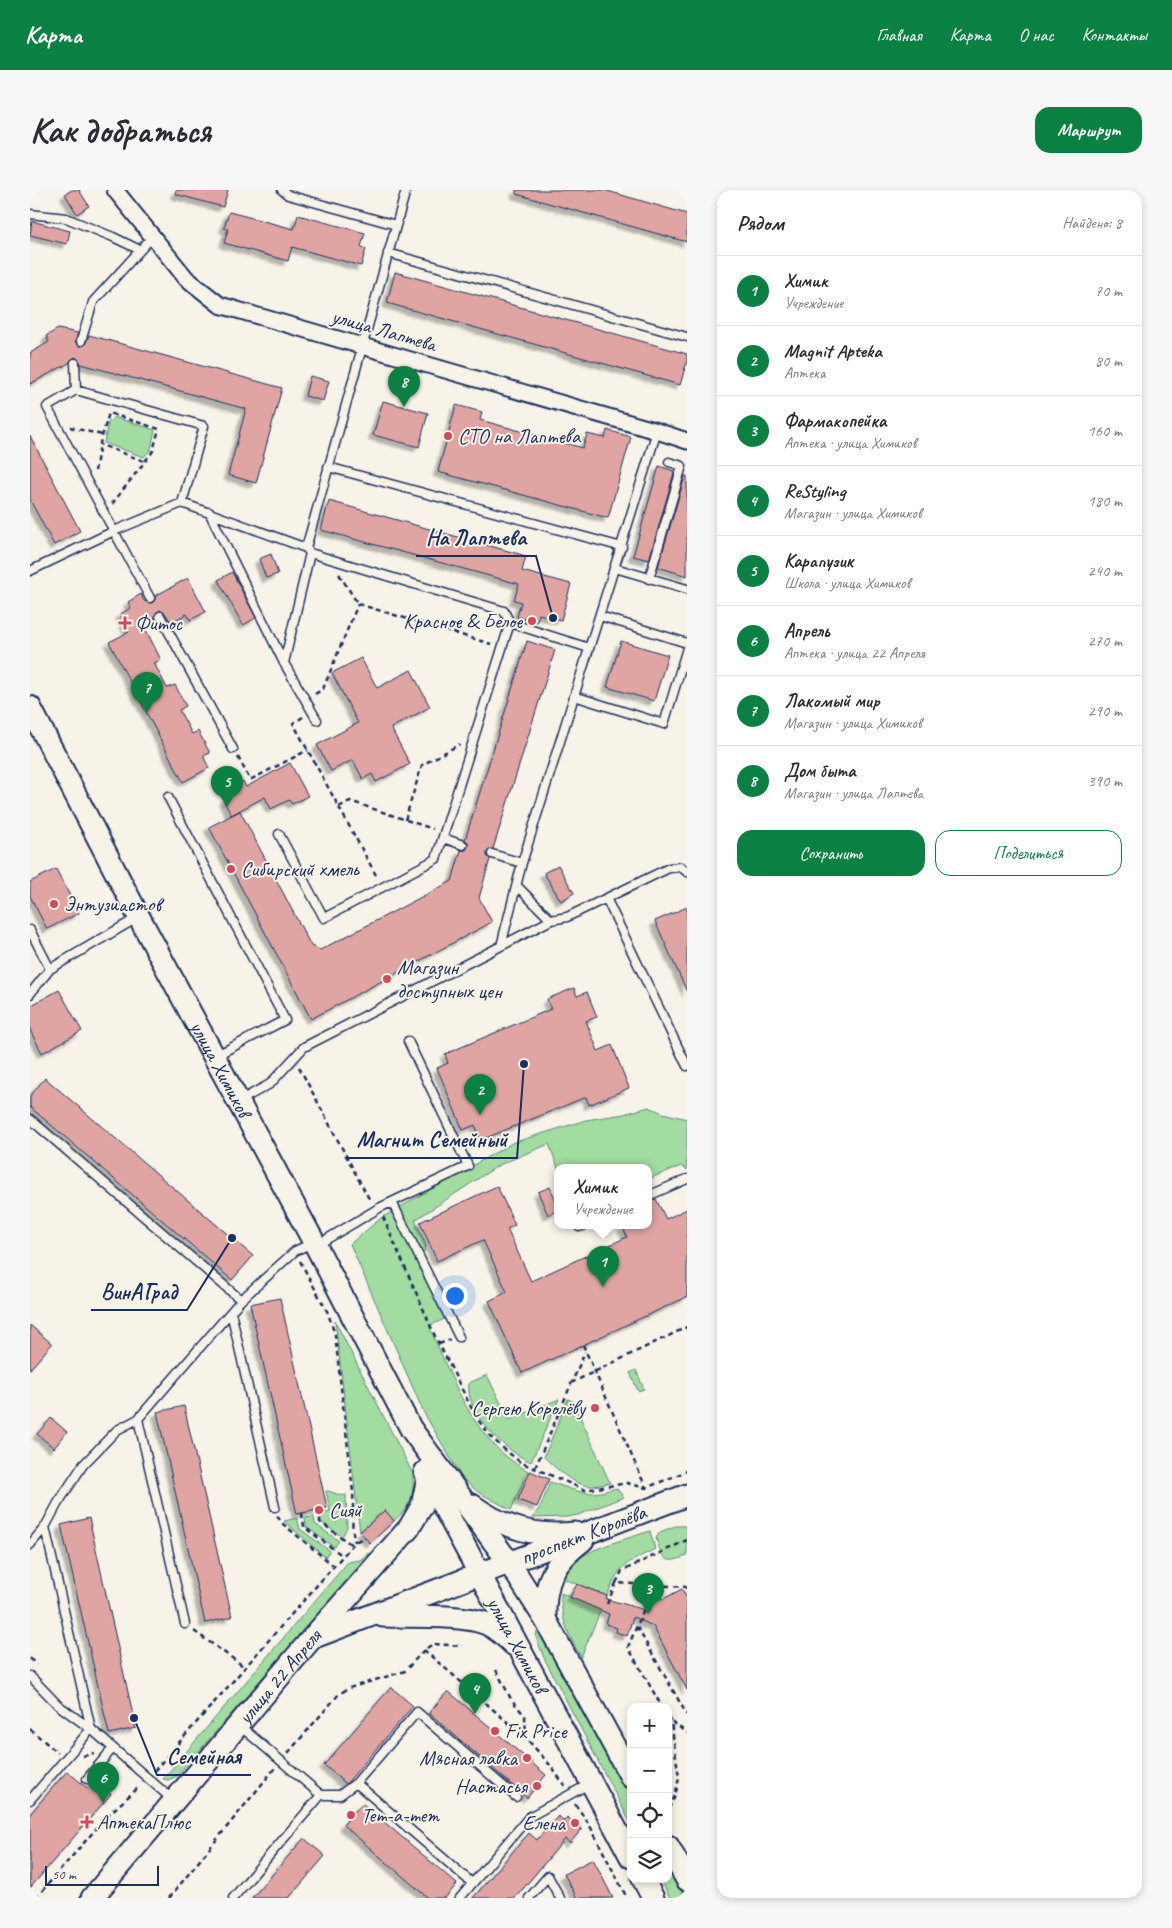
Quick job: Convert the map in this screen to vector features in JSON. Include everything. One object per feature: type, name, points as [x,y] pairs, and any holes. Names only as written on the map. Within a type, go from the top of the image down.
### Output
[{"type":"main road","name":"улица Химиков","points":[[30,707],[139,917],[238,1101],[308,1247],[410,1430],[510,1564],[545,1618],[627,1769]]},
{"type":"main road","name":"улица Химиков","points":[[410,1430],[428,1478],[627,1850]]},
{"type":"main road","points":[[312,1638],[409,1528],[422,1506],[428,1478]]},
{"type":"main road","points":[[457,1492],[482,1512],[507,1526],[548,1534],[593,1532]]},
{"type":"main road","name":"проспект Королёва","points":[[481,1574],[687,1495]]},
{"type":"main road","points":[[545,1618],[546,1590],[550,1575],[566,1554],[593,1532]]},
{"type":"main road","name":"улица 22 Апреля","points":[[92,1898],[312,1638],[481,1574]]},
{"type":"main road","points":[[370,1616],[467,1619],[486,1624],[499,1631],[522,1653]]},
{"type":"main road","points":[[672,1853],[687,1880]]},
{"type":"main road","points":[[645,1883],[653,1898]]},
{"type":"street","name":"улица Лаптева","points":[[115,190],[186,278],[220,305],[687,441]]},
{"type":"lane","points":[[282,190],[288,195],[396,225]]},
{"type":"lane","points":[[284,663],[328,467],[406,190]]},
{"type":"lane","points":[[30,214],[66,218],[140,250]]},
{"type":"lane","points":[[81,341],[92,302],[152,236]]},
{"type":"lane","points":[[388,253],[687,337]]},
{"type":"lane","points":[[75,363],[76,390]]},
{"type":"lane","points":[[150,598],[47,407],[76,390],[204,426],[182,503]]},
{"type":"lane","points":[[501,946],[522,863],[657,431]]},
{"type":"lane","points":[[649,579],[682,466],[668,462]]},
{"type":"lane","points":[[328,467],[622,546]]},
{"type":"lane","points":[[30,571],[114,531],[182,503],[329,559],[504,611],[510,622],[589,648]]},
{"type":"lane","points":[[209,512],[284,663],[317,720]]},
{"type":"lane","points":[[615,568],[687,589]]},
{"type":"lane","points":[[160,616],[233,749]]},
{"type":"lane","points":[[600,616],[687,643]]},
{"type":"lane","points":[[279,834],[324,918],[436,859],[510,622]]},
{"type":"lane","points":[[574,696],[664,724],[687,648]]},
{"type":"lane","points":[[168,797],[285,1020],[215,1057]]},
{"type":"lane","points":[[443,836],[463,845]]},
{"type":"lane","points":[[492,854],[522,863]]},
{"type":"lane","points":[[238,1101],[270,1084],[304,1047],[551,920],[567,917],[669,868],[681,866],[687,872]]},
{"type":"lane","points":[[517,886],[551,920]]},
{"type":"lane","points":[[606,898],[687,1066]]},
{"type":"lane","points":[[30,994],[50,969],[139,917]]},
{"type":"lane","points":[[30,930],[50,969]]},
{"type":"lane","points":[[30,1545],[45,1527],[58,1502],[83,1464],[117,1430],[138,1419],[241,1300],[308,1247],[379,1208],[468,1166],[408,1041]]},
{"type":"lane","points":[[30,1119],[241,1300]]},
{"type":"lane","points":[[652,1194],[687,1179]]},
{"type":"lane","points":[[392,1202],[459,1337]]},
{"type":"lane","points":[[230,1312],[275,1507]]},
{"type":"lane","points":[[138,1419],[185,1624]]},
{"type":"lane","points":[[45,1527],[91,1729]]},
{"type":"lane","points":[[30,1676],[58,1705],[91,1729],[174,1801]]},
{"type":"lane","points":[[239,1725],[321,1795],[340,1795],[356,1783],[417,1712],[516,1797]]},
{"type":"lane","points":[[30,1800],[91,1729]]},
{"type":"lane","points":[[87,1778],[113,1748]]},
{"type":"lane","points":[[356,1783],[472,1883]]},
{"type":"lane","points":[[460,1898],[529,1817],[591,1783]]},
{"type":"lane","points":[[233,1898],[321,1795]]},
{"type":"lane","points":[[529,1898],[548,1876],[560,1898]]},
{"type":"path","points":[[92,489],[100,443],[109,413],[160,429],[153,450],[105,513]]},
{"type":"path","points":[[56,424],[102,435]]},
{"type":"path","points":[[100,443],[104,447],[144,461]]},
{"type":"path","points":[[329,559],[358,604],[502,648]]},
{"type":"path","points":[[306,700],[323,689],[358,604]]},
{"type":"path","points":[[312,712],[293,723],[382,887]]},
{"type":"path","points":[[405,820],[422,765],[474,736]]},
{"type":"path","points":[[233,749],[250,780],[308,750]]},
{"type":"path","points":[[339,807],[350,801],[405,820],[443,836]]},
{"type":"path","points":[[308,1247],[335,1335],[353,1492],[353,1543]]},
{"type":"path","points":[[571,1384],[687,1327]]},
{"type":"path","points":[[583,1345],[646,1488]]},
{"type":"path","points":[[536,1468],[585,1352]]},
{"type":"path","points":[[540,1475],[542,1470]]},
{"type":"path","points":[[275,1507],[277,1516],[283,1524],[334,1566]]},
{"type":"path","points":[[319,1510],[320,1522],[353,1543]]},
{"type":"path","points":[[302,1513],[304,1527],[343,1556]]},
{"type":"path","points":[[36,1898],[108,1815],[148,1778],[246,1668],[353,1543],[365,1537]]},
{"type":"path","points":[[607,1604],[622,1571],[687,1540]]},
{"type":"path","points":[[616,1583],[686,1587],[687,1590]]},
{"type":"path","points":[[654,1585],[628,1647],[660,1703]]},
{"type":"path","points":[[185,1624],[246,1668]]},
{"type":"path","points":[[637,1627],[687,1715]]},
{"type":"path","points":[[433,1644],[462,1646]]},
{"type":"path","points":[[424,1650],[526,1738],[550,1765],[589,1824],[627,1898]]},
{"type":"path","points":[[496,1670],[511,1698],[525,1716],[526,1738]]},
{"type":"path","points":[[672,1723],[687,1733]]},
{"type":"path","points":[[672,1728],[680,1778],[672,1803]]},
{"type":"path","points":[[30,1729],[65,1760],[113,1748]]},
{"type":"green space","points":[[114,417],[155,430],[151,449],[144,457],[104,443],[108,423]]},
{"type":"green space","points":[[649,1107],[663,1113],[687,1119],[687,1170],[681,1166],[652,1177],[652,1164],[556,1164],[549,1144],[499,1165],[415,1220],[426,1246],[421,1260],[449,1317],[429,1326],[456,1388],[467,1408],[493,1444],[509,1459],[528,1471],[511,1510],[478,1492],[462,1478],[424,1413],[350,1244],[381,1218],[512,1143],[586,1120],[624,1114]]},
{"type":"green space","points":[[335,1321],[413,1474],[412,1495],[408,1505],[400,1515],[394,1521],[385,1510],[360,1532]]},
{"type":"green space","points":[[636,1370],[644,1389],[638,1391],[630,1373]]},
{"type":"green space","points":[[487,1375],[509,1420],[559,1399],[531,1462],[521,1457],[499,1440],[480,1419],[473,1407],[469,1395],[469,1383]]},
{"type":"green space","points":[[568,1399],[573,1401],[610,1483],[591,1486],[577,1483],[565,1476],[544,1457]]},
{"type":"green space","points":[[550,1482],[590,1493],[616,1488],[624,1497],[578,1515],[532,1518],[541,1506]]},
{"type":"green space","points":[[326,1491],[346,1495],[347,1527],[342,1537],[321,1522],[320,1513],[330,1511]]},
{"type":"green space","points":[[314,1517],[315,1524],[339,1541],[334,1547],[306,1527],[305,1518]]},
{"type":"green space","points":[[297,1518],[300,1529],[330,1551],[325,1557],[284,1521]]},
{"type":"green space","points":[[675,1526],[685,1526],[687,1529],[687,1556],[669,1560],[663,1556],[656,1538],[660,1532]]},
{"type":"green space","points":[[650,1531],[655,1549],[636,1558],[620,1570],[607,1596],[564,1579],[572,1564],[584,1555]]},
{"type":"green space","points":[[368,1553],[369,1556],[177,1776],[168,1780],[163,1779],[348,1562],[360,1560]]},
{"type":"green space","points":[[561,1593],[601,1610],[581,1657],[566,1626],[562,1611]]},
{"type":"green space","points":[[537,1632],[541,1632],[550,1646],[627,1789],[627,1816],[544,1658],[536,1637]]},
{"type":"green space","points":[[672,1874],[685,1898],[670,1898],[662,1883],[672,1883]]},
{"type":"building","points":[[72,190],[79,190],[89,206],[77,214],[65,194]]},
{"type":"building","points":[[176,190],[228,190],[223,207],[175,194]]},
{"type":"building","points":[[516,190],[604,190],[687,214],[687,242],[516,194]]},
{"type":"building","points":[[229,212],[294,229],[298,215],[365,233],[361,247],[366,249],[361,266],[292,247],[288,261],[224,243],[228,229],[224,228]]},
{"type":"building","points":[[32,221],[70,231],[67,244],[30,235]]},
{"type":"building","points":[[395,272],[687,354],[687,361],[680,385],[387,303]]},
{"type":"building","points":[[58,329],[78,333],[75,342],[80,346],[85,345],[89,335],[282,388],[256,483],[228,475],[246,409],[81,364],[75,357],[69,363],[30,384],[30,353],[49,342],[46,336]]},
{"type":"building","points":[[310,376],[329,381],[323,401],[305,396]]},
{"type":"building","points":[[383,401],[428,413],[419,447],[373,435]]},
{"type":"building","points":[[456,405],[482,412],[480,420],[583,448],[587,434],[605,438],[607,430],[631,437],[608,518],[438,472]]},
{"type":"building","points":[[30,436],[80,531],[54,545],[30,500]]},
{"type":"building","points":[[659,466],[674,471],[674,473],[649,560],[633,556]]},
{"type":"building","points":[[685,476],[687,476],[687,576],[658,567]]},
{"type":"building","points":[[329,501],[526,556],[522,571],[571,584],[561,620],[539,614],[537,622],[517,617],[521,602],[514,600],[519,584],[321,530]]},
{"type":"building","points":[[271,554],[278,574],[266,578],[259,559]]},
{"type":"building","points":[[232,572],[256,618],[243,625],[218,580]]},
{"type":"building","points":[[188,578],[206,612],[190,620],[187,614],[171,622],[165,613],[160,610],[156,613],[155,618],[143,624],[161,660],[154,663],[167,688],[175,685],[186,706],[179,710],[192,734],[198,731],[210,753],[203,756],[209,768],[183,782],[109,642],[129,632],[120,614],[131,608],[128,602],[141,594],[144,601],[152,603],[155,600],[155,596]]},
{"type":"building","points":[[527,641],[555,650],[493,849],[487,853],[490,859],[479,898],[492,922],[311,1019],[209,827],[240,811],[311,946],[320,950],[452,881],[461,850],[466,850],[468,846],[468,842],[465,840]]},
{"type":"building","points":[[621,641],[668,655],[654,701],[607,687]]},
{"type":"building","points":[[361,658],[377,688],[411,670],[430,707],[391,728],[410,764],[376,782],[372,774],[363,779],[353,760],[331,771],[317,745],[358,723],[332,673]]},
{"type":"building","points":[[290,763],[308,796],[292,804],[289,800],[271,809],[265,797],[231,815],[223,799],[233,794],[230,788],[243,781],[246,787]]},
{"type":"building","points":[[558,865],[574,893],[561,901],[544,873]]},
{"type":"building","name":"Энтузиастов","points":[[56,869],[79,913],[47,929],[30,896],[30,882]]},
{"type":"building","points":[[687,907],[687,992],[655,921]]},
{"type":"building","points":[[574,988],[577,996],[587,992],[597,1017],[586,1021],[598,1051],[612,1045],[629,1088],[589,1105],[586,1097],[481,1140],[475,1125],[463,1130],[437,1068],[448,1063],[445,1054],[551,1009],[547,999]]},
{"type":"building","points":[[59,990],[82,1031],[42,1053],[30,1030],[30,1006]]},
{"type":"building","points":[[45,1078],[253,1256],[232,1280],[30,1107],[30,1096]]},
{"type":"building","points":[[497,1186],[515,1225],[507,1229],[531,1281],[627,1237],[623,1229],[652,1229],[652,1200],[656,1199],[666,1219],[687,1209],[687,1297],[522,1373],[489,1301],[507,1292],[483,1240],[437,1261],[420,1222]]},
{"type":"building","points":[[550,1187],[554,1196],[554,1212],[548,1215],[538,1192]]},
{"type":"building","points":[[280,1298],[327,1508],[297,1514],[250,1304]]},
{"type":"building","points":[[30,1325],[52,1344],[30,1369]]},
{"type":"building","points":[[184,1406],[232,1617],[205,1623],[157,1412]]},
{"type":"building","points":[[51,1418],[67,1432],[54,1448],[37,1434]]},
{"type":"building","points":[[530,1471],[549,1479],[537,1507],[518,1500]]},
{"type":"building","points":[[385,1510],[394,1521],[370,1543],[360,1532]]},
{"type":"building","points":[[89,1518],[136,1728],[109,1734],[61,1525]]},
{"type":"building","points":[[577,1584],[607,1596],[606,1599],[649,1611],[656,1596],[663,1599],[682,1589],[687,1599],[687,1690],[653,1626],[633,1617],[627,1636],[616,1632],[617,1628],[606,1624],[609,1614],[570,1597]]},
{"type":"building","points":[[391,1687],[413,1706],[346,1784],[324,1765]]},
{"type":"building","points":[[448,1691],[546,1775],[527,1798],[429,1713]]},
{"type":"building","points":[[67,1771],[87,1788],[94,1780],[111,1794],[30,1888],[30,1814]]},
{"type":"building","points":[[362,1803],[457,1884],[445,1898],[428,1898],[343,1825]]},
{"type":"building","points":[[558,1816],[564,1821],[567,1817],[582,1829],[570,1843],[565,1839],[515,1898],[473,1898],[529,1833],[537,1840]]},
{"type":"building","points":[[304,1838],[325,1856],[289,1898],[252,1898]]},
{"type":"building","points":[[593,1859],[613,1898],[577,1898],[564,1874]]},
{"type":"place","name":"Дом быта","points":[[404,407]]},
{"type":"place","name":"СТО на Лаптева","points":[[448,436]]},
{"type":"place","name":"На Лаптева","points":[[553,618]]},
{"type":"place","name":"Красное & Белое","points":[[532,621]]},
{"type":"place","name":"Фитос","points":[[125,623]]},
{"type":"place","name":"Лакомый мир","points":[[147,713]]},
{"type":"place","name":"Карапузик","points":[[227,807]]},
{"type":"place","name":"Сибирский хмель","points":[[231,869]]},
{"type":"place","name":"Энтузиастов","points":[[54,904]]},
{"type":"place","name":"Магазин доступных цен","points":[[387,979]]},
{"type":"place","name":"Магнит Семейный","points":[[524,1064]]},
{"type":"place","name":"Magnit Apteka","points":[[480,1115]]},
{"type":"place","name":"ВинАГрад","points":[[232,1238]]},
{"type":"place","name":"Химик","points":[[603,1287]]},
{"type":"place","name":"Сергею Королёву","points":[[595,1408]]},
{"type":"place","name":"Сияй","points":[[319,1510]]},
{"type":"place","name":"Фармакопейка","points":[[648,1614]]},
{"type":"place","name":"ReStyling","points":[[475,1714]]},
{"type":"place","name":"Семейная","points":[[134,1718]]},
{"type":"place","name":"Fix Price","points":[[495,1731]]},
{"type":"place","name":"Мясная лавка","points":[[527,1758]]},
{"type":"place","name":"Настасья","points":[[537,1786]]},
{"type":"place","name":"Апрель","points":[[103,1803]]},
{"type":"place","name":"Тет-а-тет","points":[[351,1815]]},
{"type":"place","name":"АптекаПлюс","points":[[87,1822]]},
{"type":"place","name":"Елена","points":[[575,1823]]}]
